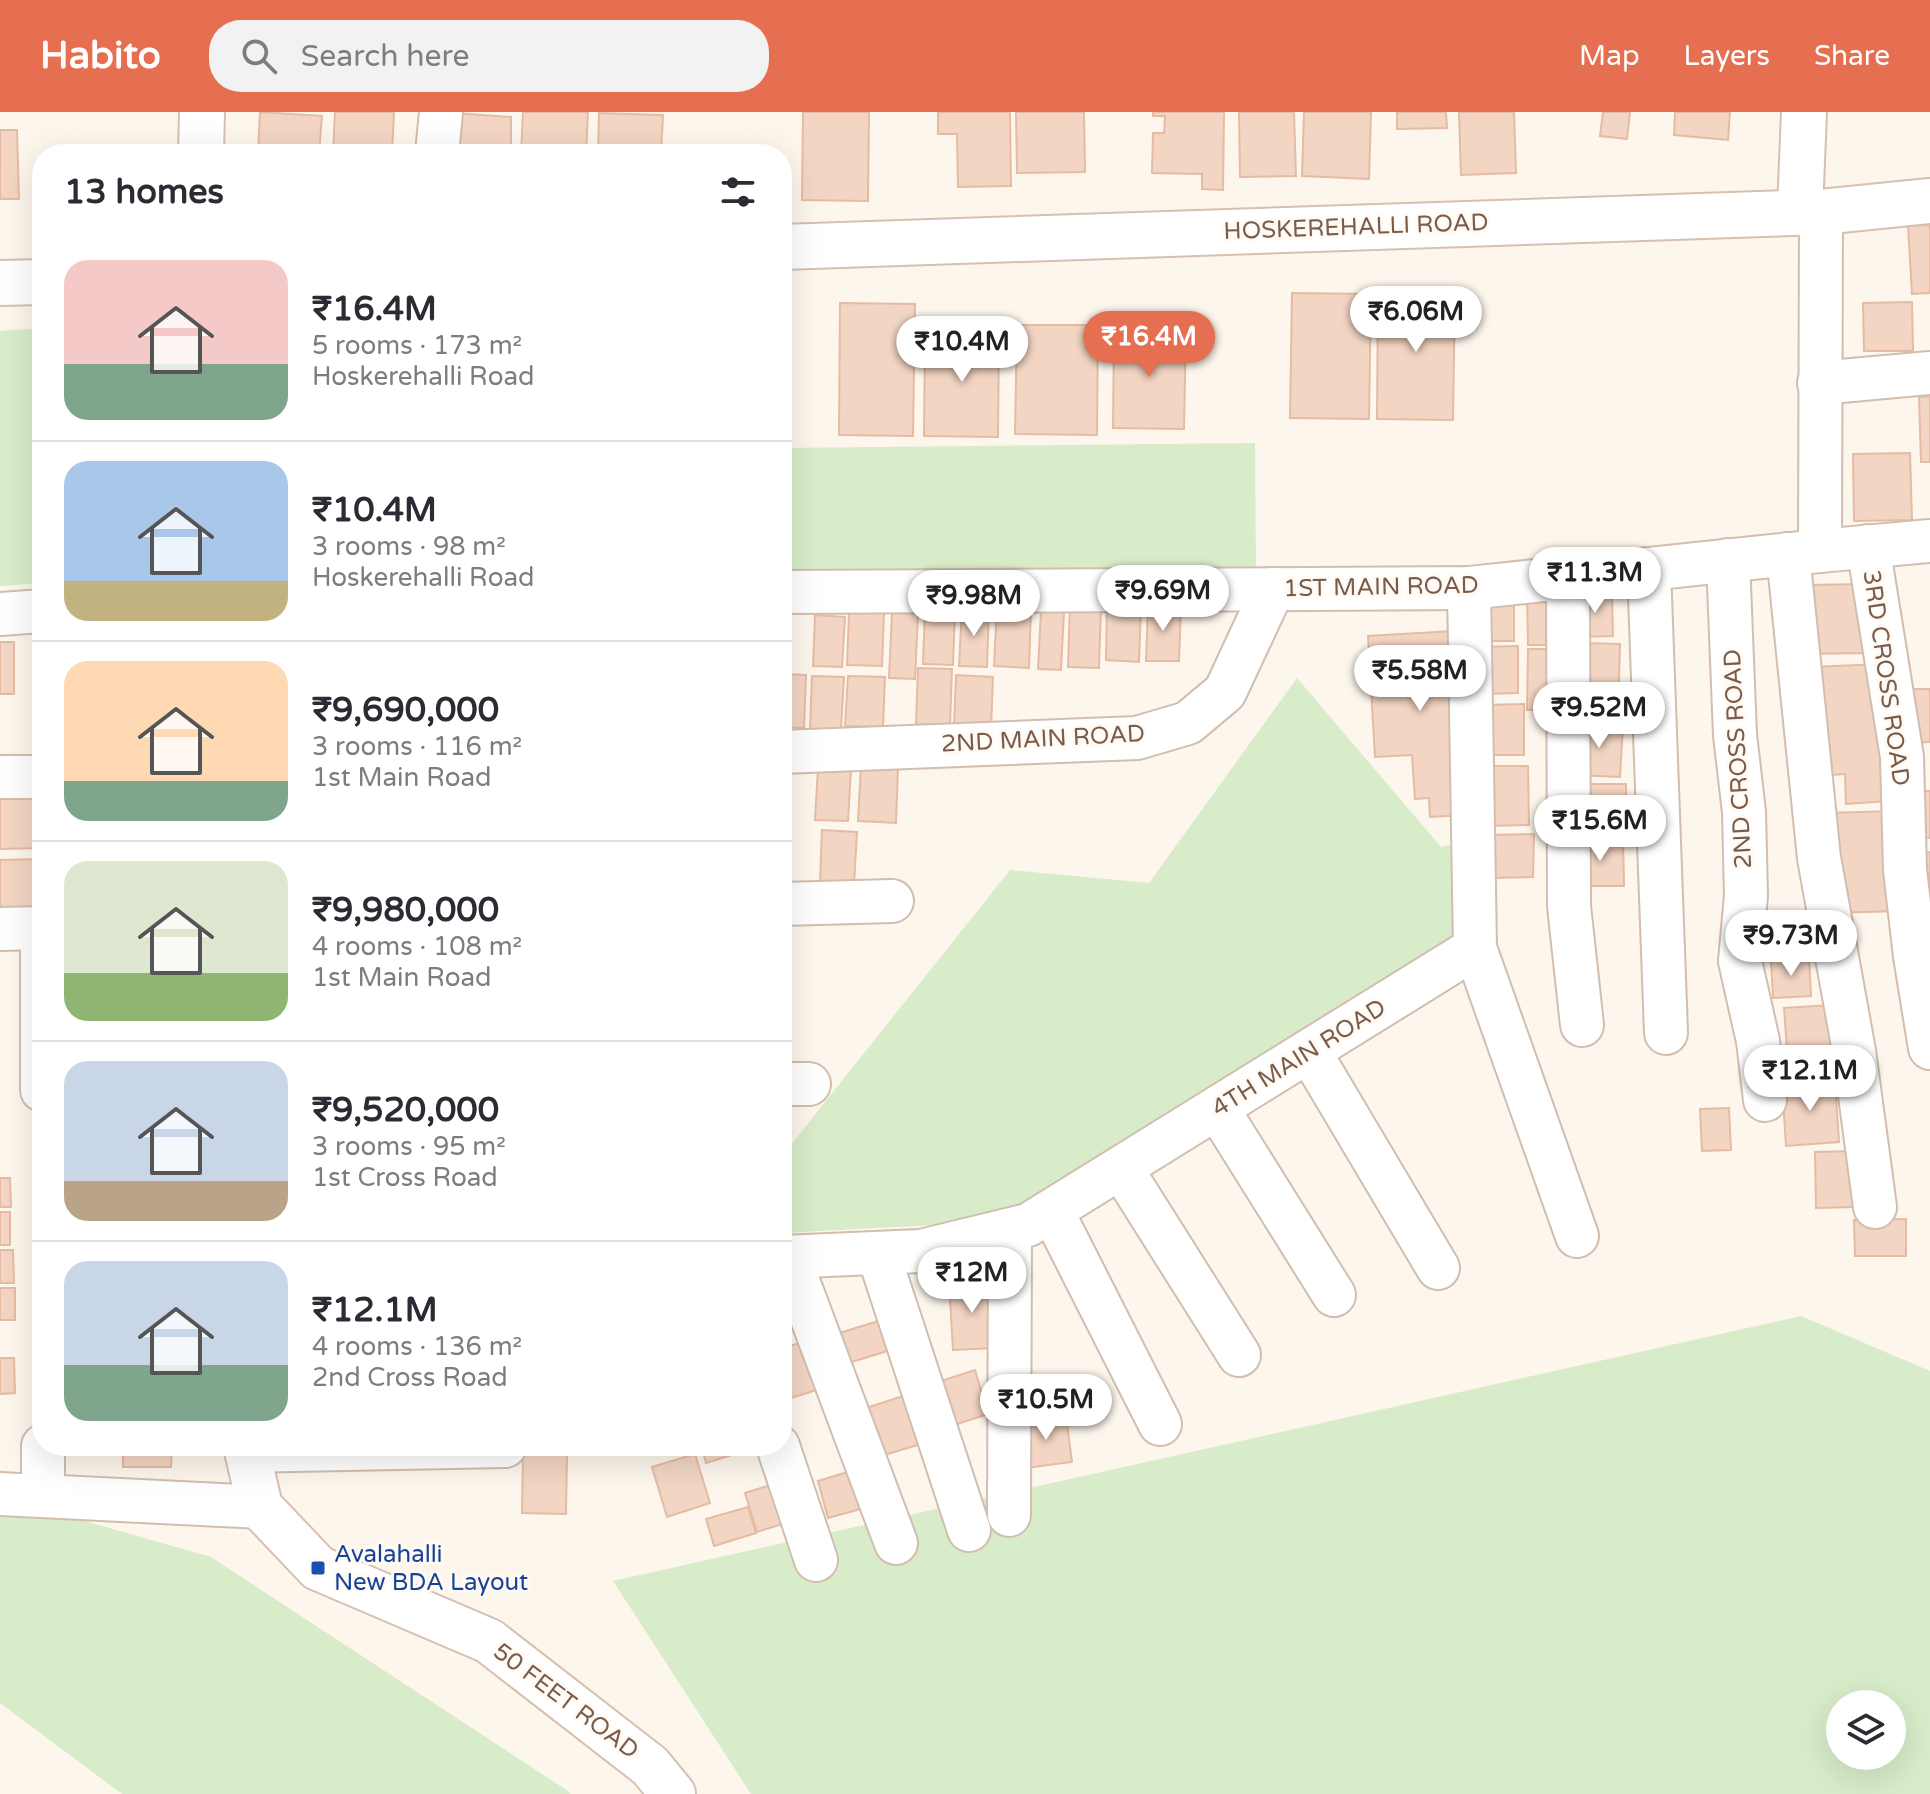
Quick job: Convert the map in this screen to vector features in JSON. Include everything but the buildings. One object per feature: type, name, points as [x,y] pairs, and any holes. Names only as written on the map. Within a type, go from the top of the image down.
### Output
[{"type":"street","points":[[201,144],[202,112]]},
{"type":"street","points":[[438,144],[441,112]]},
{"type":"street","points":[[1804,112],[1819,383],[1804,552],[1819,858],[1854,1051],[1875,1207]]},
{"type":"street","name":"HOSKEREHALLI ROAD","points":[[792,247],[1811,212],[1930,201]]},
{"type":"street","points":[[0,283],[32,282]]},
{"type":"street","points":[[1819,383],[1930,373]]},
{"type":"street","name":"1ST MAIN ROAD","points":[[792,592],[1469,588],[1930,541]]},
{"type":"street","name":"3RD CROSS ROAD","points":[[1868,546],[1902,757],[1905,870],[1930,1048]]},
{"type":"street","name":"2ND CROSS ROAD","points":[[1728,560],[1735,735],[1744,812],[1746,896],[1740,961],[1758,1041],[1765,1100]]},
{"type":"street","points":[[1649,569],[1666,1033]]},
{"type":"street","points":[[1568,578],[1569,906],[1582,1025]]},
{"type":"street","points":[[1469,588],[1475,948],[1577,1236]]},
{"type":"street","name":"2ND MAIN ROAD","points":[[792,752],[1137,738],[1188,723],[1225,692],[1273,589]]},
{"type":"street","points":[[0,614],[32,612]]},
{"type":"street","points":[[0,777],[32,777]]},
{"type":"street","points":[[792,904],[892,901]]},
{"type":"street","points":[[0,929],[32,928]]},
{"type":"street","name":"4TH MAIN ROAD","points":[[792,1257],[921,1251],[1028,1225],[1475,948]]},
{"type":"street","points":[[1309,1051],[1438,1268]]},
{"type":"street","points":[[1217,1108],[1334,1295]]},
{"type":"street","points":[[1121,1168],[1239,1355]]},
{"type":"street","points":[[1052,1211],[1160,1424]]},
{"type":"street","points":[[1009,1515],[1010,1230]]},
{"type":"street","points":[[878,1253],[969,1530]]},
{"type":"street","points":[[792,1275],[896,1543]]},
{"type":"street","points":[[43,1456],[43,1496]]},
{"type":"street","name":"50 FEET ROAD","points":[[248,1456],[260,1507],[318,1568],[489,1641],[650,1766],[673,1794]]},
{"type":"street","points":[[781,1456],[816,1560]]},
{"type":"street","points":[[0,1494],[260,1507]]},
{"type":"green space","points":[[32,329],[32,584],[0,586],[0,331]]},
{"type":"green space","points":[[1255,443],[1256,572],[792,578],[792,448]]},
{"type":"green space","points":[[1297,678],[1441,847],[1469,841],[1467,942],[1011,1221],[792,1232],[792,1143],[1010,870],[1149,883]]},
{"type":"green space","points":[[1801,1316],[1930,1371],[1930,1794],[751,1794],[613,1581]]},
{"type":"green space","points":[[0,1497],[211,1557],[570,1794],[122,1794],[0,1703]]},
{"type":"place","name":"Avalahalli New BDA Layout","points":[[318,1568]]}]
